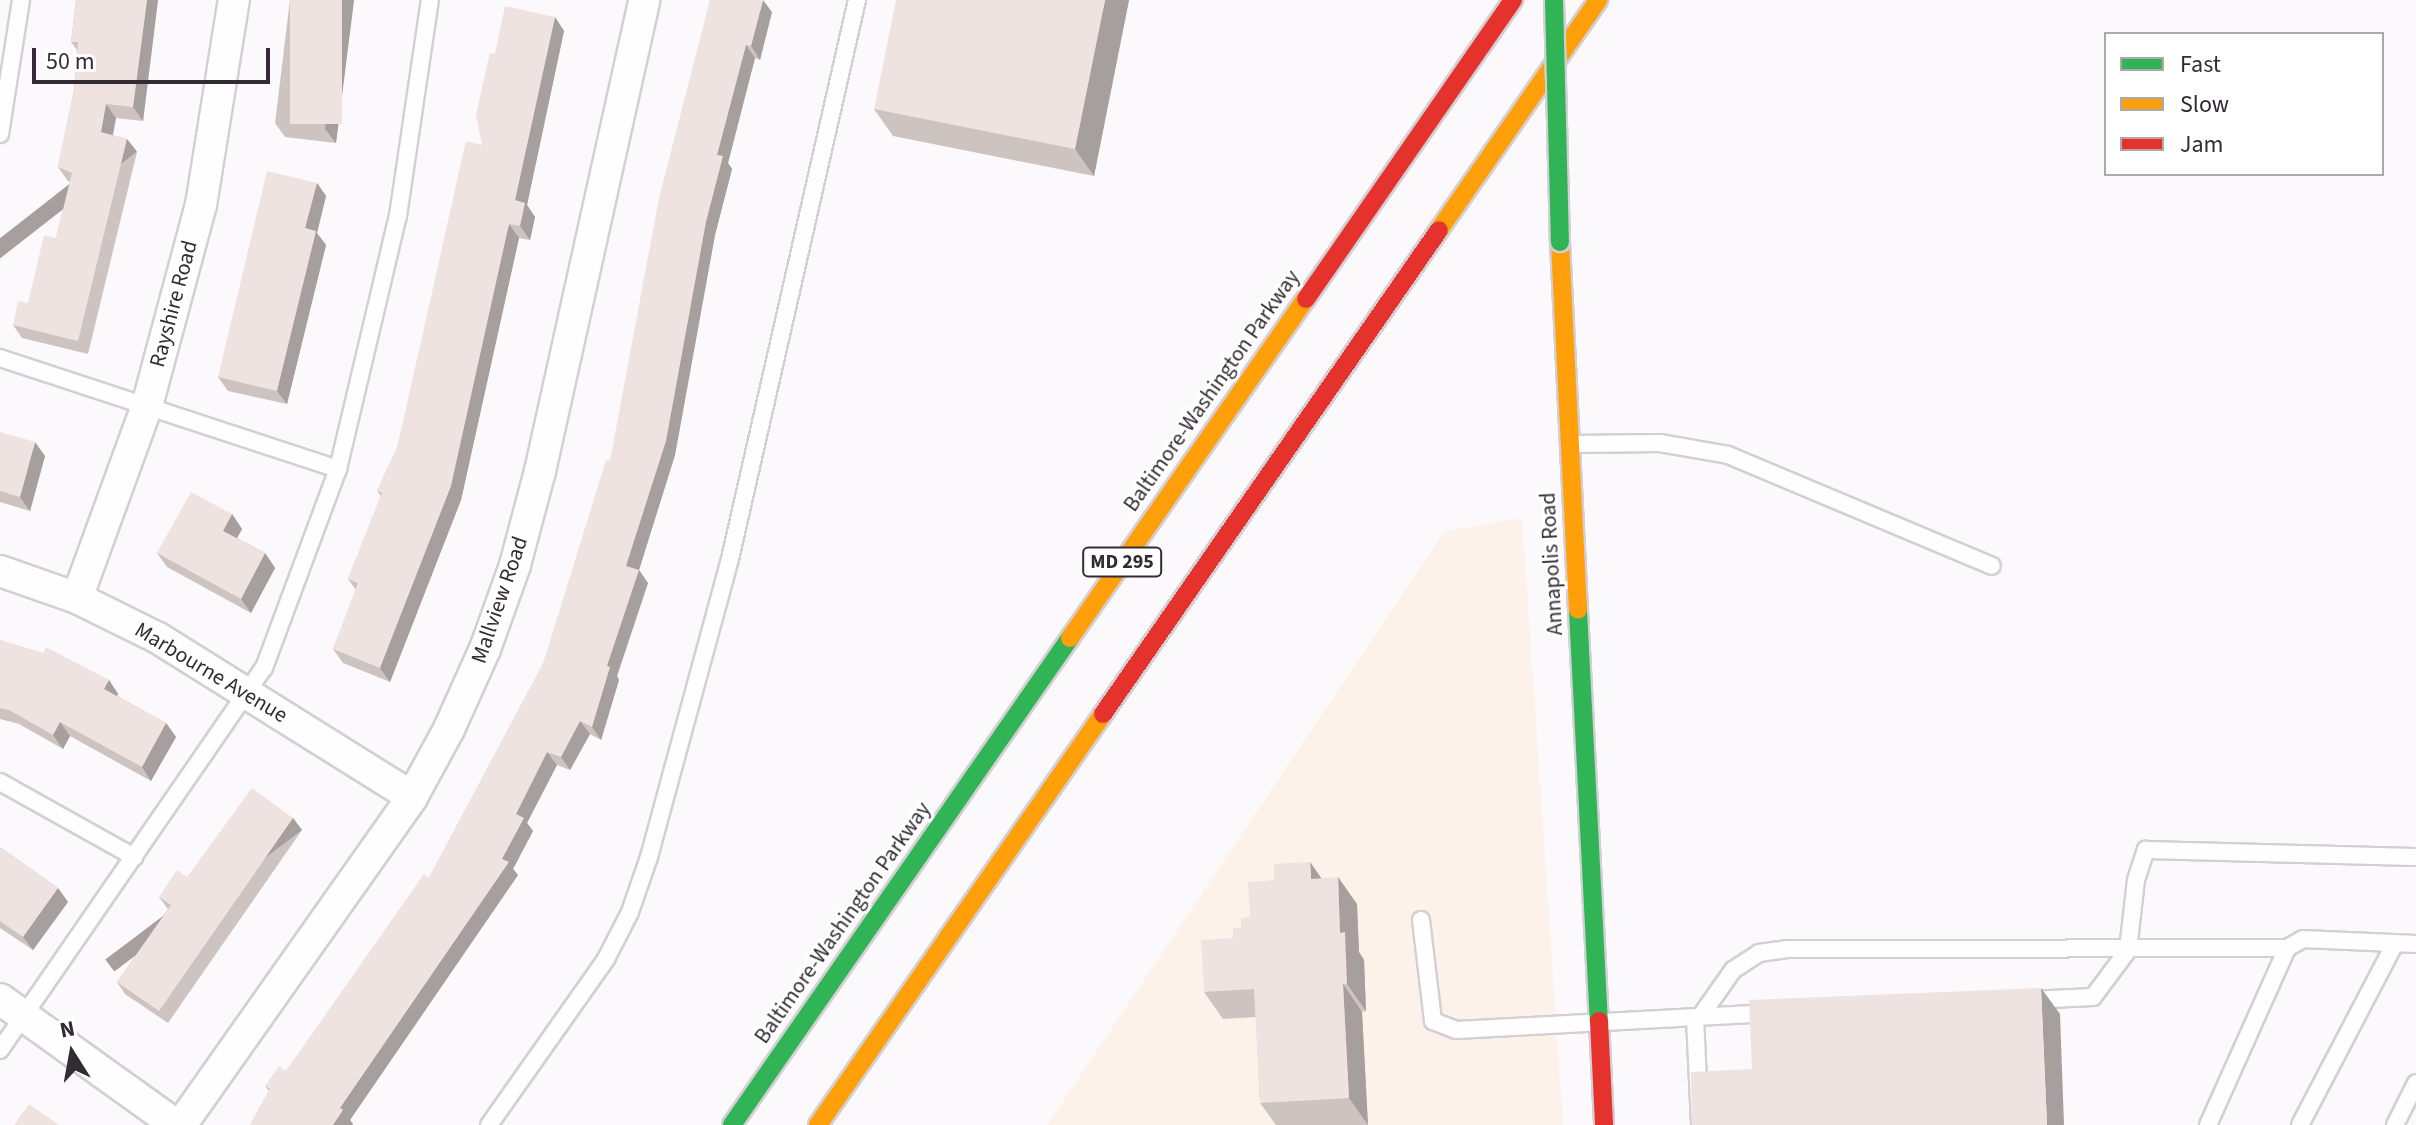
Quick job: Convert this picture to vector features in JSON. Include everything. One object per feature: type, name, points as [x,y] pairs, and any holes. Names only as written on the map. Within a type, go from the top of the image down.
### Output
[{"type":"main road","name":"Baltimore-Washington Parkway","points":[[732,1125],[1513,0]]},
{"type":"main road","name":"Annapolis Road","points":[[1554,0],[1560,242],[1604,1125]]},
{"type":"main road","name":"MD 295","points":[[818,1125],[1598,0]]},
{"type":"street","name":"Rayshire Road","points":[[77,598],[147,406],[201,205],[234,0]]},
{"type":"street","name":"Mallview Road","points":[[179,1125],[412,797],[461,702],[515,565],[540,471],[644,0]]},
{"type":"street","name":"Marbourne Avenue","points":[[0,571],[77,598],[158,638],[412,797]]},
{"type":"street","points":[[12,1007],[179,1125]]},
{"type":"lane","points":[[0,134],[21,0]]},
{"type":"lane","points":[[0,1050],[12,1007],[134,857],[264,668],[338,469],[398,216],[430,0]]},
{"type":"lane","points":[[489,1125],[606,959],[630,912],[649,857],[730,559],[857,0]]},
{"type":"lane","points":[[0,358],[338,469]]},
{"type":"lane","points":[[1570,444],[1660,443],[1728,455],[1992,566]]},
{"type":"lane","points":[[0,782],[134,857]]},
{"type":"lane","points":[[2015,1001],[2093,997],[2128,950],[2136,880],[2146,850],[2416,857]]},
{"type":"lane","points":[[1421,920],[1433,1021],[1456,1030],[1795,1012]]},
{"type":"lane","points":[[1700,1125],[1698,1017],[1733,970],[1759,953],[1788,949],[2287,948],[2303,939],[2416,944]]},
{"type":"lane","points":[[2300,1125],[2395,943]]},
{"type":"lane","points":[[2208,1125],[2287,948]]},
{"type":"lane","points":[[2395,1125],[2416,1083]]},
{"type":"shaded area","points":[[1522,518],[1563,1125],[1047,1125],[1445,531]]},
{"type":"building","points":[[76,0],[147,0],[133,107],[106,104],[101,132],[127,139],[78,341],[13,325],[18,301],[28,303],[44,235],[56,238],[72,173],[58,167],[74,90],[78,42],[71,42]]},
{"type":"building","points":[[290,0],[342,0],[342,124],[290,124]]},
{"type":"building","points":[[710,0],[763,0],[751,46],[746,45],[717,155],[723,156],[706,222],[666,441],[626,566],[639,570],[607,666],[610,667],[592,727],[580,721],[561,757],[547,752],[516,814],[524,818],[502,859],[509,862],[340,1108],[343,1110],[333,1125],[250,1125],[270,1089],[265,1086],[279,1066],[286,1071],[424,874],[429,878],[543,664],[606,460],[610,461],[659,198]]},
{"type":"building","points":[[896,0],[1105,0],[1075,149],[874,109]]},
{"type":"building","points":[[505,6],[555,17],[515,200],[525,203],[520,226],[509,224],[451,486],[380,668],[333,649],[358,583],[348,579],[382,493],[377,491],[397,448],[466,141],[482,145],[476,115],[490,53],[495,54]]},
{"type":"building","points":[[267,171],[317,183],[305,228],[316,231],[277,391],[218,377]]},
{"type":"building","points":[[0,432],[35,442],[20,497],[0,491]]},
{"type":"building","points":[[191,492],[232,514],[223,531],[265,553],[241,599],[157,553]]},
{"type":"building","points":[[0,640],[43,653],[46,647],[109,680],[104,689],[166,723],[142,767],[60,722],[53,735],[0,708]]},
{"type":"building","points":[[252,788],[293,818],[159,1011],[117,982],[171,905],[159,897],[177,870],[187,877]]},
{"type":"building","points":[[0,847],[58,888],[23,937],[0,921]]},
{"type":"building","points":[[1310,862],[1311,879],[1338,877],[1340,933],[1345,932],[1347,984],[1343,984],[1349,1098],[1260,1103],[1254,989],[1204,992],[1201,940],[1233,938],[1233,928],[1241,928],[1241,918],[1250,917],[1248,882],[1274,880],[1274,864]]},
{"type":"building","points":[[2041,988],[2047,1125],[1692,1125],[1691,1072],[1752,1069],[1749,1000]]},
{"type":"building","points":[[29,1104],[59,1125],[14,1125]]},
{"type":"traffic: fast","points":[[1554,0],[1560,242]]},
{"type":"traffic: fast","points":[[1578,610],[1599,1021]]},
{"type":"traffic: fast","points":[[732,1125],[1070,638]]},
{"type":"traffic: slow","points":[[1439,230],[1598,0]]},
{"type":"traffic: slow","points":[[1560,242],[1578,610]]},
{"type":"traffic: slow","points":[[1070,638],[1306,299]]},
{"type":"traffic: slow","points":[[818,1125],[1103,714]]},
{"type":"traffic: jam","points":[[1306,299],[1513,0]]},
{"type":"traffic: jam","points":[[1103,714],[1439,230]]},
{"type":"traffic: jam","points":[[1599,1021],[1604,1125]]}]
